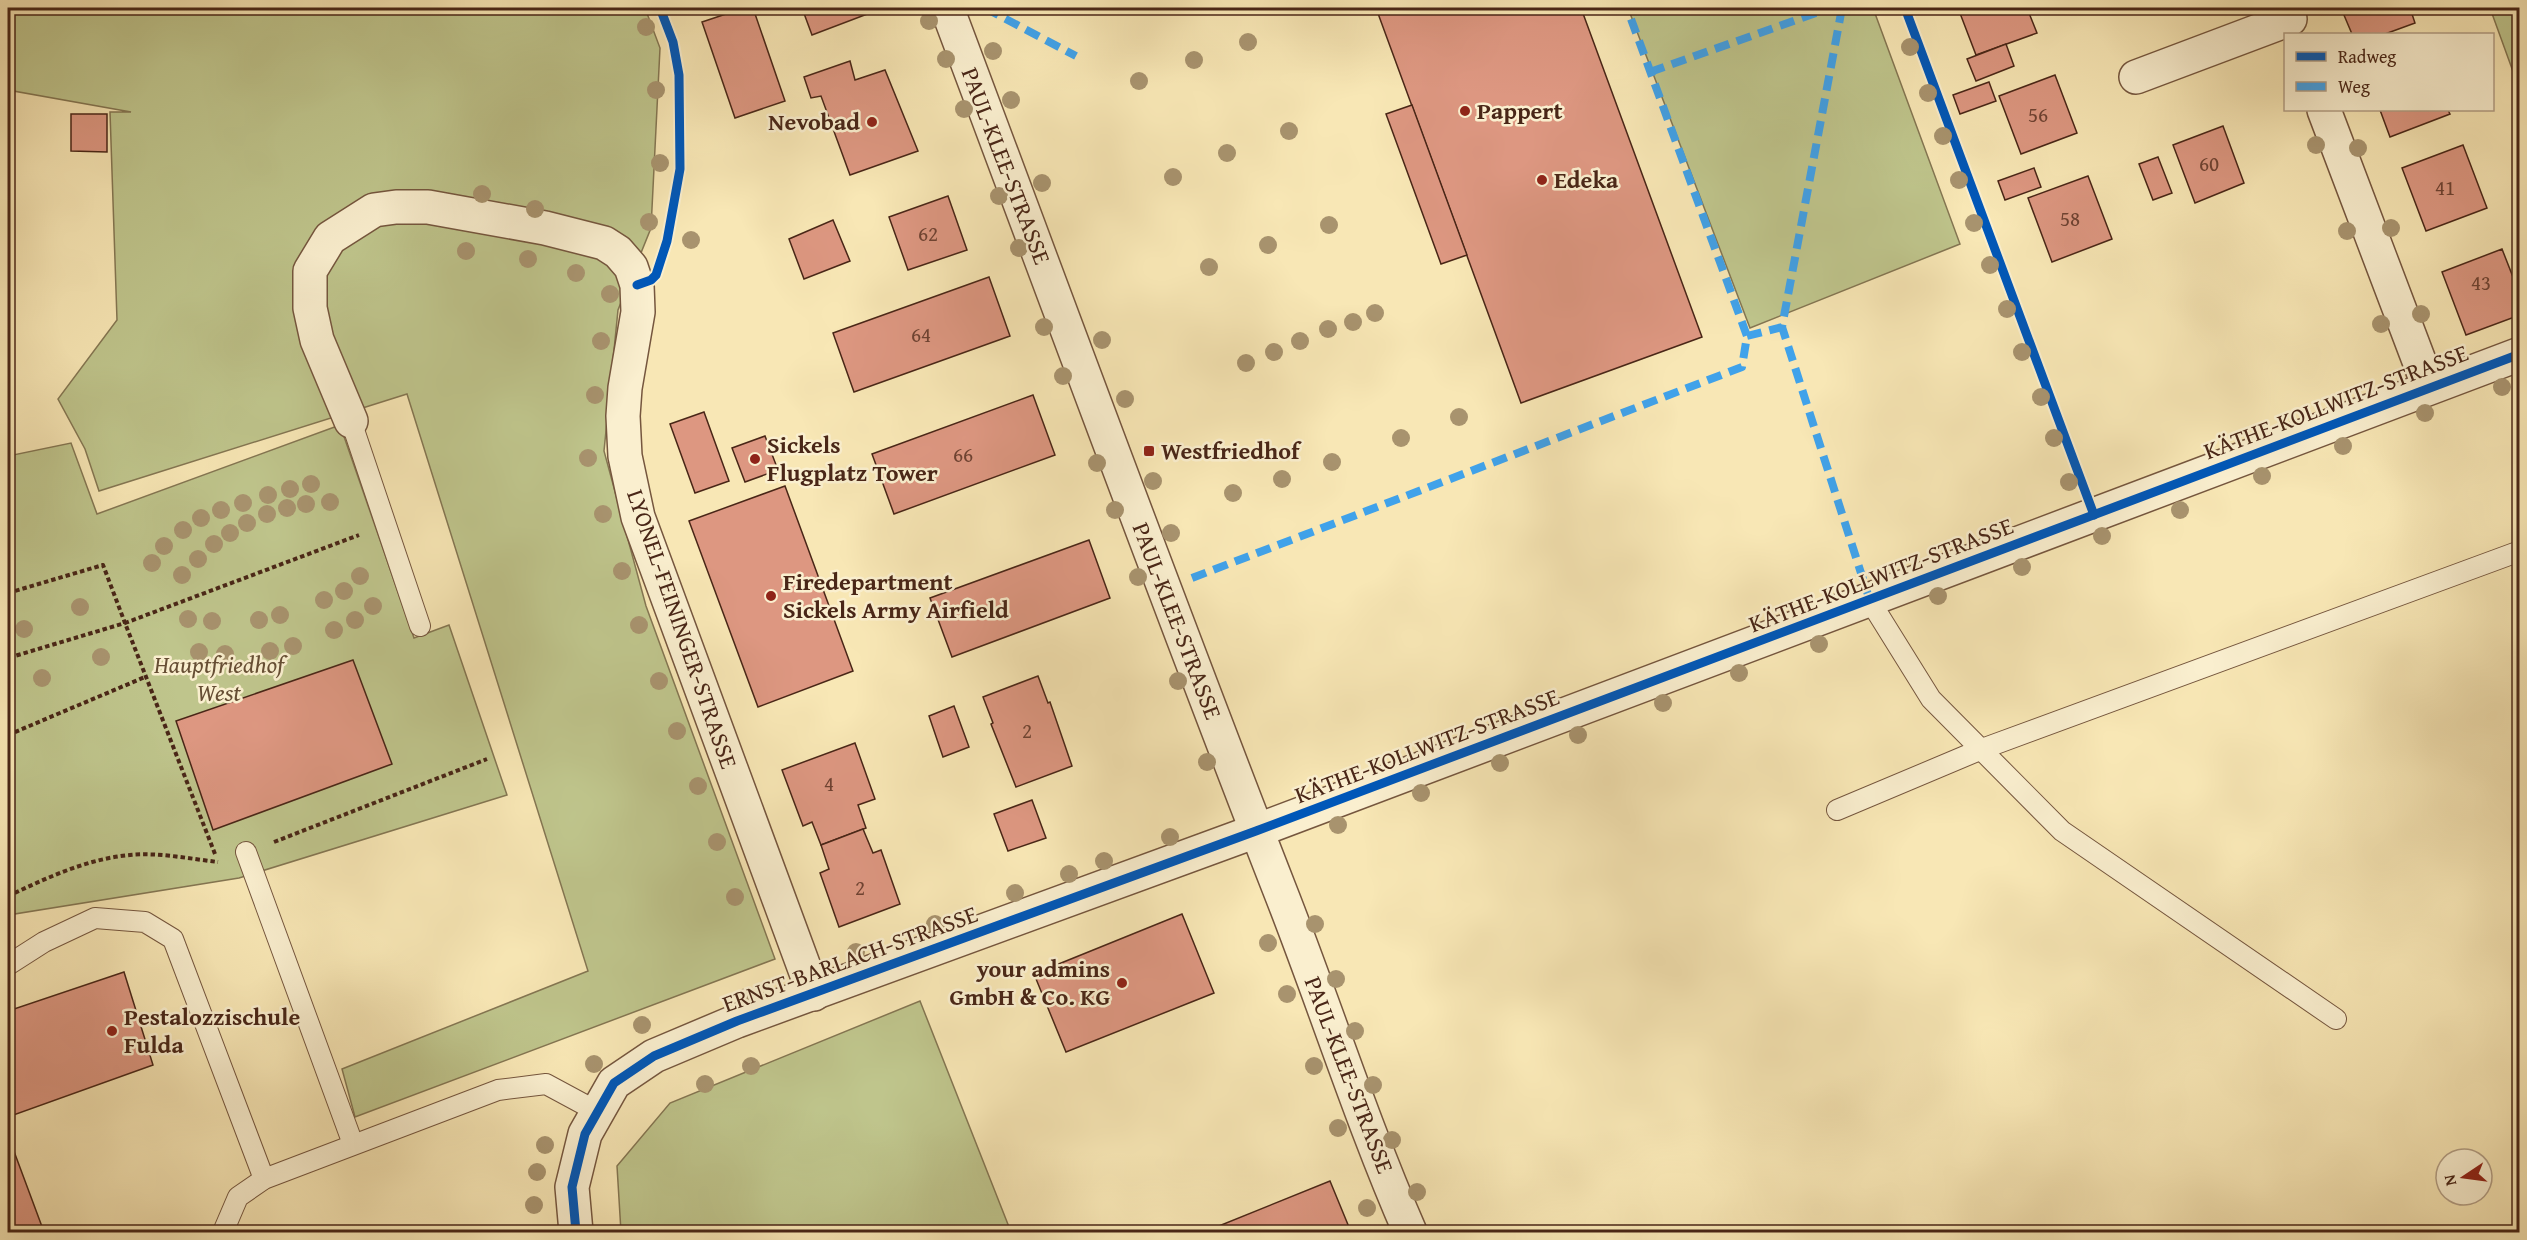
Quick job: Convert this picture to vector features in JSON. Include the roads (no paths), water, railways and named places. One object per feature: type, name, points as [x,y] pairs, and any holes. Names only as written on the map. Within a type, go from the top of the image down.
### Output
[{"type":"street","name":"PAUL-KLEE-STRASSE","points":[[947,8],[1280,890],[1351,1088],[1410,1233]]},
{"type":"street","points":[[2136,77],[2290,20]]},
{"type":"street","points":[[2324,111],[2429,387]]},
{"type":"street","name":"LYONEL-FEININGER-STRASSE","points":[[351,421],[317,340],[310,308],[310,271],[330,238],[374,210],[428,207],[545,228],[604,243],[618,252],[631,267],[637,285],[638,312],[625,388],[623,416],[625,456],[638,517],[814,993]]},
{"type":"street","name":"KÄTHE-KOLLWITZ-STRASSE","points":[[1256,831],[2520,354]]},
{"type":"street","name":"ERNST-BARLACH-STRASSE","points":[[576,1233],[572,1187],[585,1134],[614,1083],[654,1056],[737,1021],[1256,831]]},
{"type":"lane","points":[[351,421],[420,626]]},
{"type":"lane","points":[[1837,810],[1982,749],[2520,552]]},
{"type":"lane","points":[[1870,601],[1931,699],[2062,831],[2336,1019]]},
{"type":"lane","points":[[246,852],[353,1144]]},
{"type":"lane","points":[[8,965],[44,942],[95,918],[145,922],[173,939],[264,1179]]},
{"type":"lane","points":[[222,1233],[238,1197],[264,1179],[498,1090],[546,1084],[597,1112]]},
{"type":"place","name":"Pappert","points":[[1465,111]]},
{"type":"place","name":"Nevobad","points":[[872,122]]},
{"type":"place","name":"Edeka","points":[[1542,180]]},
{"type":"place","name":"Westfriedhof","points":[[1149,451]]},
{"type":"place","name":"Sickels Flugplatz Tower","points":[[755,459]]},
{"type":"place","name":"Firedepartment Sickels Army Airfield","points":[[771,596]]},
{"type":"place","name":"your admins GmbH & Co. KG","points":[[1122,983]]},
{"type":"place","name":"Pestalozzischule Fulda","points":[[112,1031]]},
{"type":"park label","name":"Hauptfriedhof West","points":[[219,679]]}]
